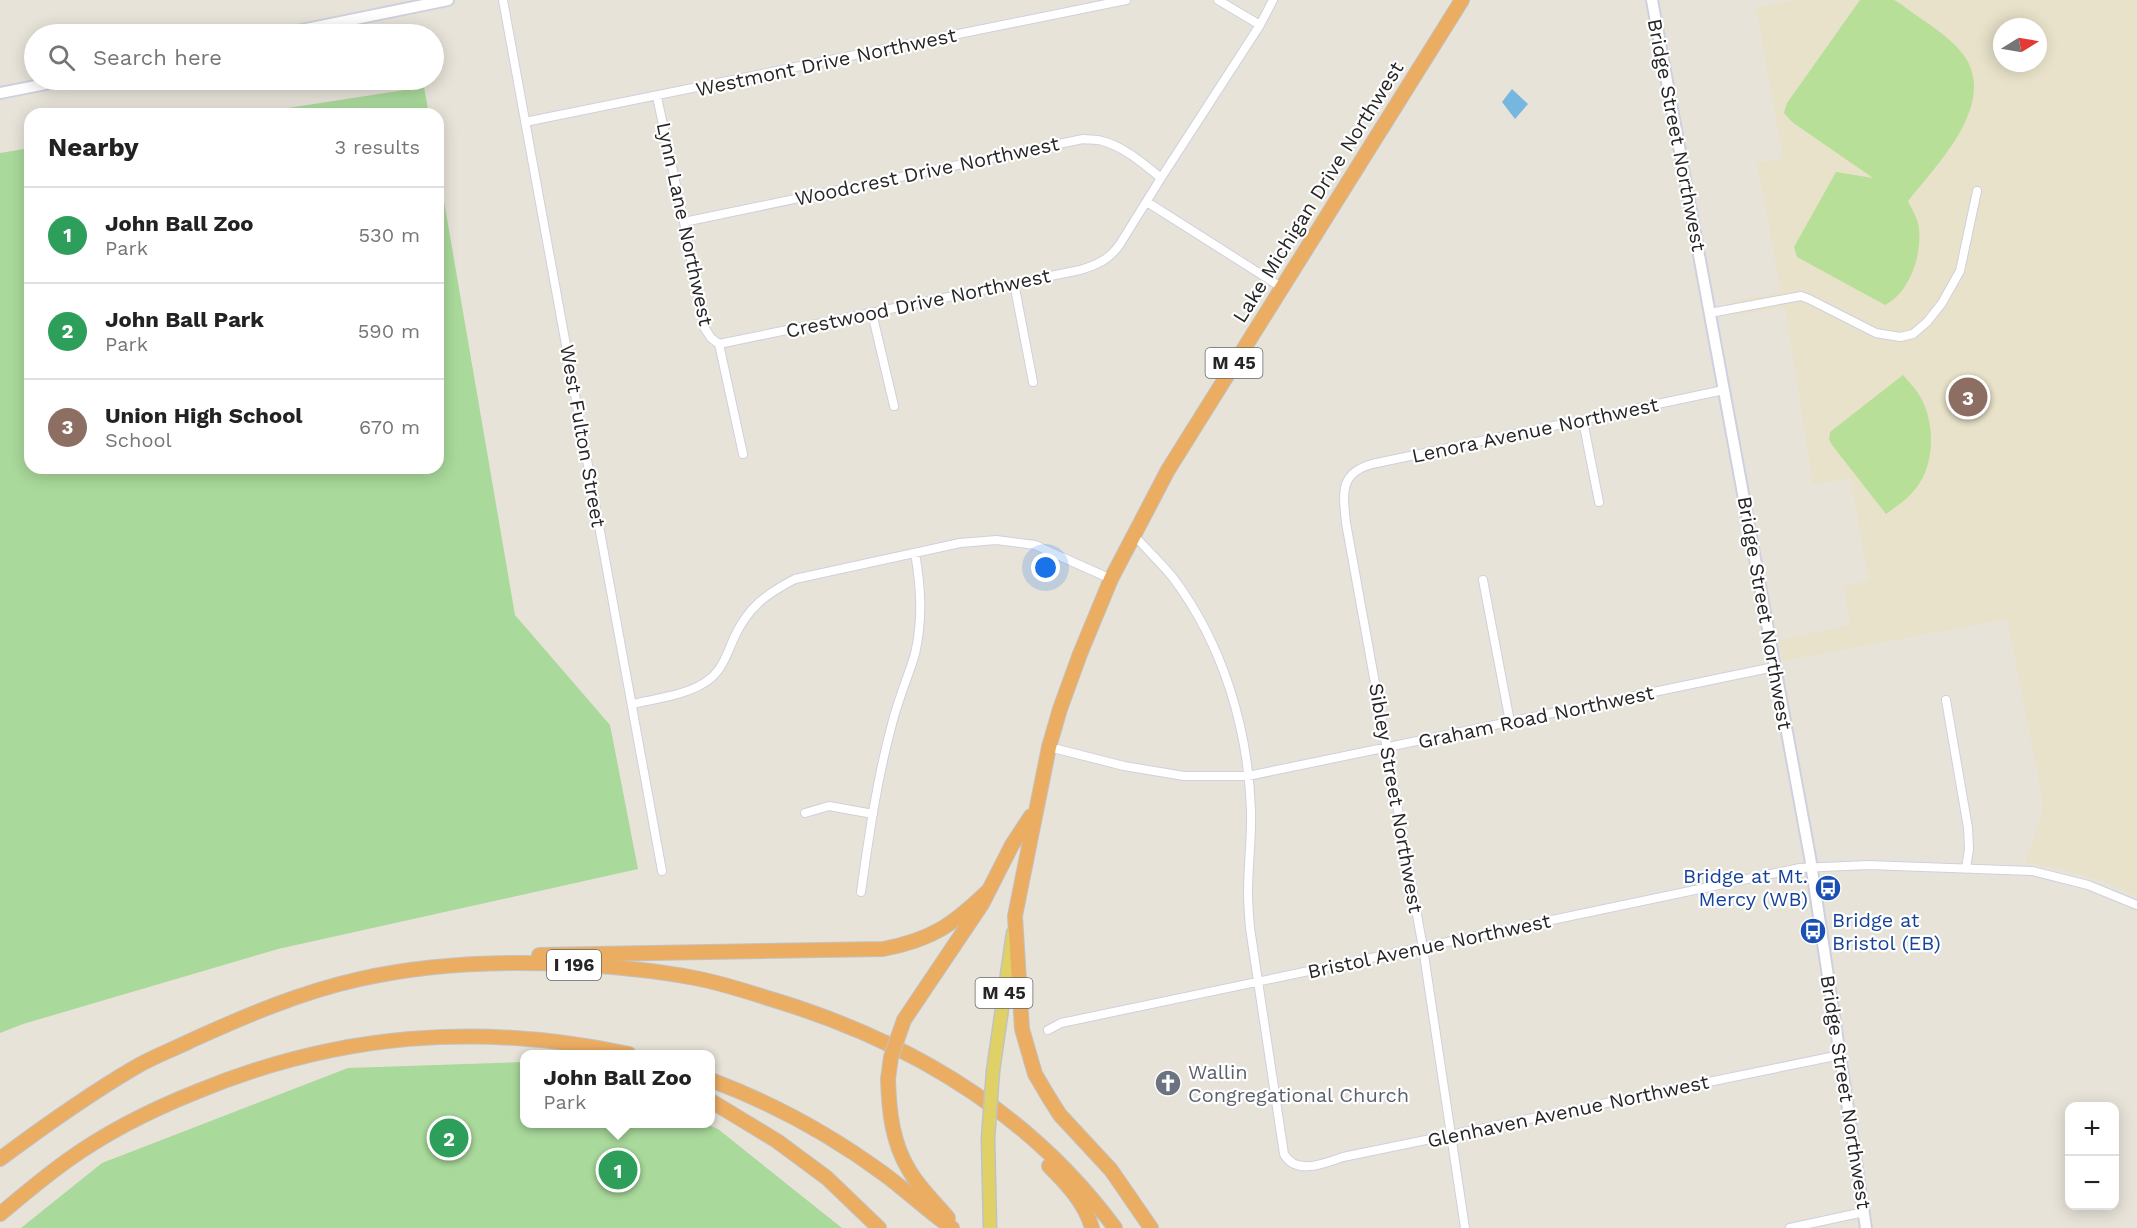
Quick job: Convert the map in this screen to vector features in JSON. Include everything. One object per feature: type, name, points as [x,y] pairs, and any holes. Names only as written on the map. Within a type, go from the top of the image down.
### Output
[{"type":"highway","name":"Lake Michigan Drive Northwest","points":[[1015,916],[1035,811],[1060,709],[1111,579],[1168,470],[1462,0]]},
{"type":"highway","points":[[954,1228],[909,1170],[898,1148],[891,1122],[888,1079],[891,1057],[904,1020],[982,904],[1012,845],[1035,811]]},
{"type":"highway","points":[[458,965],[493,955],[883,949],[906,945],[933,935],[954,922],[989,890]]},
{"type":"highway","points":[[1015,916],[1022,1029],[1035,1074],[1060,1114],[1111,1170],[1151,1228]]},
{"type":"highway","name":"I 196","points":[[0,1160],[36,1132],[136,1067],[230,1023],[291,999],[360,979],[458,965],[526,963],[588,965],[696,978],[738,989],[808,1010],[857,1029],[911,1055],[978,1095],[1041,1145],[1072,1176],[1115,1228]]},
{"type":"highway","points":[[0,1214],[69,1160],[125,1125],[199,1090],[282,1060],[339,1048],[415,1038],[499,1036],[610,1050]]},
{"type":"highway","points":[[561,1042],[584,1050]]},
{"type":"highway","points":[[715,1082],[797,1119],[852,1152],[954,1228]]},
{"type":"highway","points":[[715,1103],[777,1141],[827,1178],[879,1228]]},
{"type":"highway","points":[[1013,1123],[1028,1144],[1077,1198],[1092,1228]]},
{"type":"main road","points":[[331,24],[448,0]]},
{"type":"main road","name":"Bridge Street Northwest","points":[[1652,0],[1811,868],[1866,1228]]},
{"type":"main road","points":[[0,93],[24,88]]},
{"type":"main road","name":"Lake Michigan Drive Northwest","points":[[990,1228],[988,1138],[993,1071],[1015,916]]},
{"type":"street","name":"West Fulton Street","points":[[503,0],[662,871]]},
{"type":"street","name":"Westmont Drive Northwest","points":[[525,122],[1126,0]]},
{"type":"street","points":[[1218,0],[1260,26]]},
{"type":"street","points":[[1273,0],[1260,26],[1147,202],[1281,287]]},
{"type":"street","name":"Lynn Lane Northwest","points":[[657,97],[704,327],[711,338],[719,344],[743,454]]},
{"type":"street","name":"Woodcrest Drive Northwest","points":[[684,222],[1083,139],[1110,143],[1144,164],[1161,178]]},
{"type":"street","points":[[1710,313],[1801,296],[1876,333],[1900,337],[1913,334],[1927,322],[1942,303],[1960,271],[1977,191]]},
{"type":"street","name":"Crestwood Drive Northwest","points":[[719,344],[1095,265],[1114,254],[1147,202]]},
{"type":"street","points":[[1014,283],[1033,382]]},
{"type":"street","points":[[872,313],[894,406]]},
{"type":"street","name":"Lenora Avenue Northwest","points":[[1349,477],[1361,467],[1372,464],[1724,390]]},
{"type":"street","points":[[1582,421],[1599,502]]},
{"type":"street","name":"Sibley Street Northwest","points":[[1349,477],[1344,495],[1346,523],[1423,948],[1465,1228]]},
{"type":"street","points":[[1134,535],[1173,578],[1192,607],[1223,668],[1234,698],[1247,765],[1251,809],[1248,892],[1257,982]]},
{"type":"street","points":[[633,704],[697,687],[712,677],[725,659],[735,636],[751,610],[770,591],[795,579],[960,543],[996,540],[1035,545],[1111,579]]},
{"type":"street","points":[[861,892],[873,814],[892,723],[915,653],[920,625],[921,587],[915,553]]},
{"type":"street","points":[[1483,580],[1510,722]]},
{"type":"street","name":"Graham Road Northwest","points":[[1050,747],[1124,766],[1184,776],[1248,776],[1774,667]]},
{"type":"street","points":[[1946,700],[1968,828],[1969,849],[1966,868]]},
{"type":"street","points":[[805,813],[829,806],[873,814]]},
{"type":"street","name":"Bristol Avenue Northwest","points":[[1048,1030],[1061,1023],[1800,868],[1868,865],[2032,871],[2088,885],[2137,905]]},
{"type":"street","name":"Glenhaven Avenue Northwest","points":[[1257,982],[1284,1154],[1287,1160],[1296,1166],[1319,1164],[1343,1157],[1451,1137],[1840,1055]]},
{"type":"street","points":[[1790,1228],[1864,1212]]},
{"type":"shaded area","points":[[1795,0],[2137,0],[2137,897],[2102,881],[2061,869],[2025,863],[2040,820],[2043,802],[2007,619],[1783,661],[1779,640],[1850,625],[1844,586],[1869,581],[1850,478],[1813,485],[1785,307],[1733,316],[1730,301],[1781,292],[1757,163],[1783,158],[1756,8]]},
{"type":"green space","points":[[1860,0],[1894,0],[1901,4],[1935,28],[1959,49],[1973,76],[1974,95],[1959,134],[1947,153],[1908,201],[1918,223],[1917,257],[1914,269],[1902,290],[1885,305],[1797,257],[1794,247],[1836,172],[1873,178],[1792,122],[1784,113],[1787,103]]},
{"type":"green space","points":[[405,90],[425,90],[428,108],[288,108]]},
{"type":"green space","points":[[24,149],[24,474],[444,474],[444,201],[515,615],[610,725],[638,869],[278,949],[23,1024],[0,1033],[0,153]]},
{"type":"green space","points":[[1903,375],[1924,403],[1930,427],[1930,453],[1928,465],[1917,487],[1886,514],[1829,439],[1830,432]]},
{"type":"green space","points":[[520,1062],[520,1128],[715,1128],[842,1228],[21,1228],[102,1163],[348,1068]]},
{"type":"water","points":[[1512,89],[1528,104],[1515,119],[1502,102]]},
{"type":"place","name":"Union High School","points":[[1968,397]]},
{"type":"place","name":"Bridge at Mt. Mercy (WB)","points":[[1828,888]]},
{"type":"place","name":"Bridge at Bristol (EB)","points":[[1813,931]]},
{"type":"place","name":"Wallin Congregational Church","points":[[1168,1083]]},
{"type":"place","name":"John Ball Park","points":[[449,1138]]},
{"type":"place","name":"John Ball Zoo","points":[[618,1170]]}]
